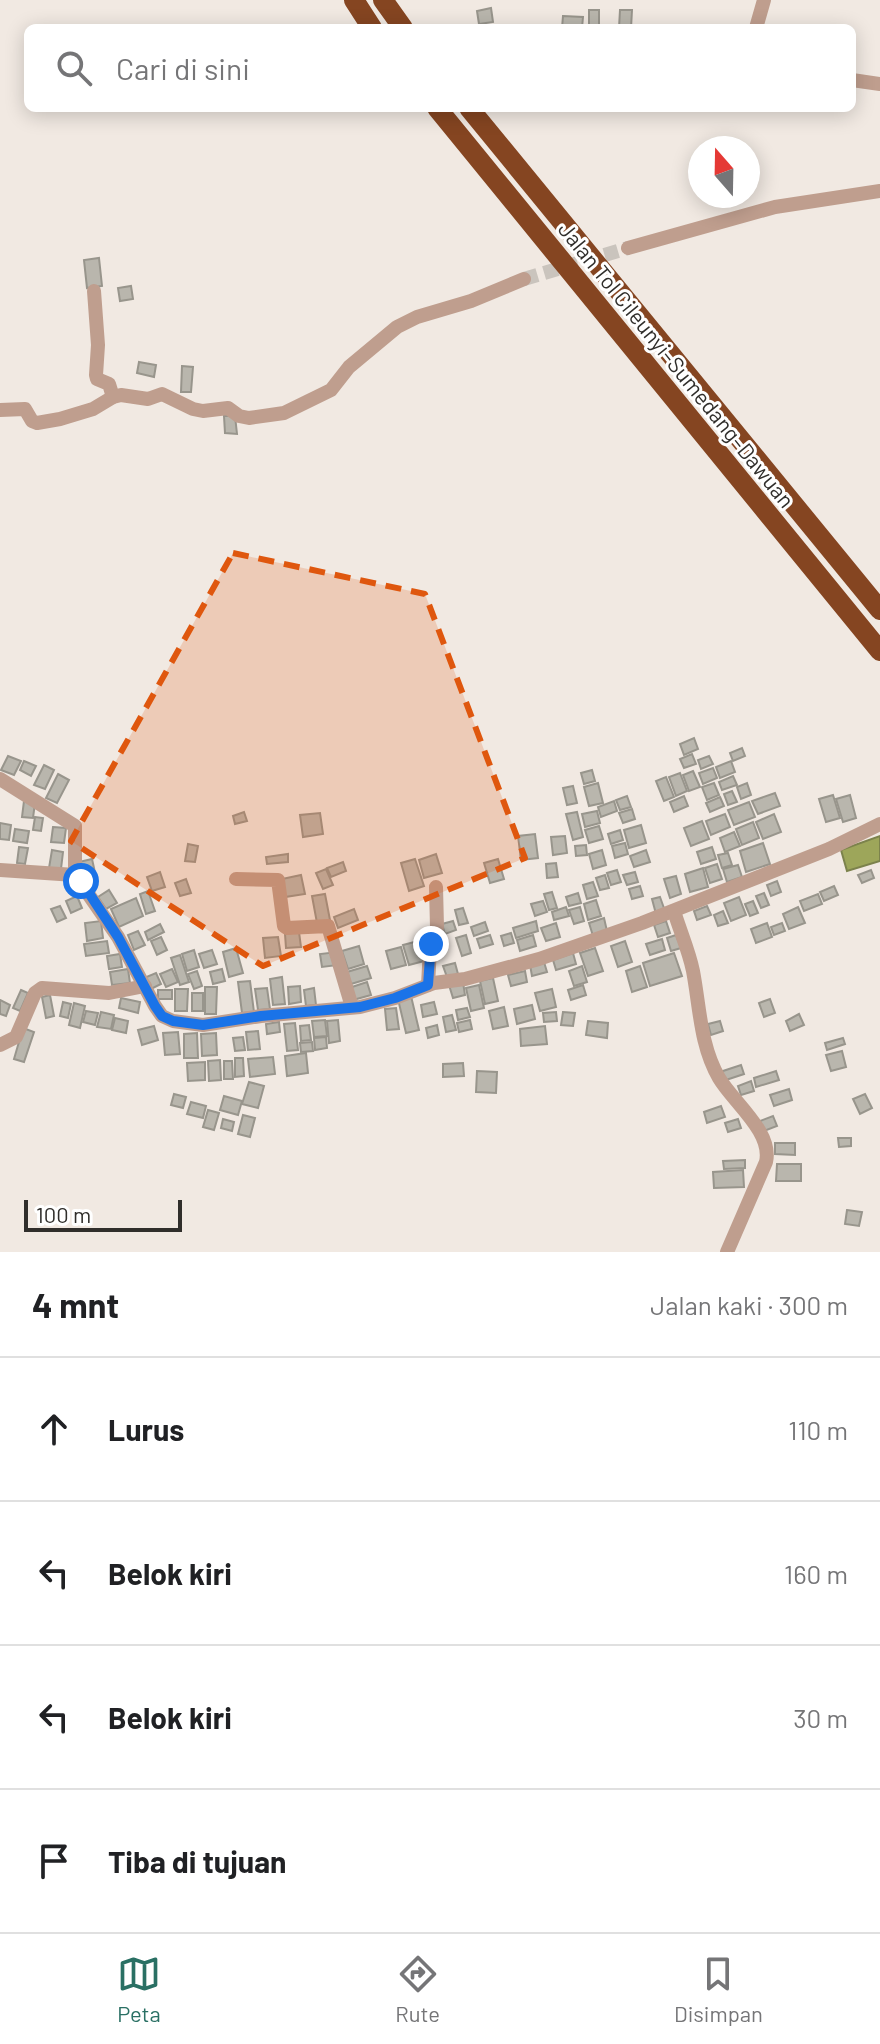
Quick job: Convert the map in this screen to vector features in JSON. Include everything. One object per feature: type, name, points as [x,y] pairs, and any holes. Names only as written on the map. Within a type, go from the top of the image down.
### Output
[{"type":"highway","points":[[354,0],[369,24]]},
{"type":"highway","points":[[383,0],[400,24]]},
{"type":"highway","name":"Jalan Tol Cileunyi–Sumedang–Dawuan","points":[[440,112],[880,651]]},
{"type":"highway","name":"Jalan Tol Cileunyi–Sumedang–Dawuan","points":[[472,112],[880,610]]},
{"type":"street","points":[[757,24],[764,0]]},
{"type":"street","points":[[856,81],[880,84]]},
{"type":"street","points":[[628,248],[775,207],[880,191]]},
{"type":"street","points":[[0,410],[25,409],[32,421],[37,423],[93,409],[113,397],[128,395],[148,399],[162,394],[203,411],[228,408],[239,416],[249,418],[284,413],[331,390],[349,367],[397,327],[524,279]]},
{"type":"street","points":[[94,291],[98,345],[96,375],[99,380],[109,384],[113,397]]},
{"type":"street","points":[[0,779],[75,826],[75,875],[118,937],[162,1016],[173,1021],[203,1025],[352,1007],[395,998],[447,980],[465,979],[539,959],[674,911],[829,849],[880,824]]},
{"type":"street","points":[[0,870],[75,875]]},
{"type":"street","points":[[236,879],[278,880],[285,927],[328,926],[352,1007]]},
{"type":"street","points":[[428,985],[430,948],[437,927],[436,887]]},
{"type":"street","points":[[674,911],[692,966],[708,1057],[721,1082],[755,1125],[768,1153],[727,1252]]},
{"type":"street","points":[[0,1045],[16,1037],[35,993],[42,988],[102,993],[145,986]]},
{"type":"highlighted area","points":[[233,553],[425,594],[525,858],[263,966],[71,841]]},
{"type":"shaded area","points":[[880,836],[880,861],[847,871],[841,850]]},
{"type":"building","points":[[491,8],[493,22],[479,24],[477,11]]},
{"type":"building","points":[[589,10],[599,10],[599,24],[589,24]]},
{"type":"building","points":[[620,10],[632,10],[631,24],[619,24]]},
{"type":"building","points":[[563,16],[583,17],[582,24],[562,24]]},
{"type":"building","points":[[99,258],[102,286],[87,288],[84,260]]},
{"type":"building","points":[[131,286],[133,299],[120,301],[118,288]]},
{"type":"building","points":[[139,362],[156,365],[154,377],[137,373]]},
{"type":"building","points":[[182,366],[193,367],[191,392],[181,392]]},
{"type":"building","points":[[224,416],[235,416],[237,434],[225,433]]},
{"type":"building","points":[[694,738],[698,749],[684,755],[680,744]]},
{"type":"building","points":[[742,748],[745,756],[733,761],[730,753]]},
{"type":"building","points":[[692,754],[696,764],[684,768],[680,759]]},
{"type":"building","points":[[8,756],[21,761],[14,775],[1,770]]},
{"type":"building","points":[[709,756],[713,764],[701,769],[698,760]]},
{"type":"building","points":[[24,761],[36,766],[31,776],[20,770]]},
{"type":"building","points":[[731,761],[735,772],[720,778],[716,767]]},
{"type":"building","points":[[44,765],[54,770],[45,789],[34,785]]},
{"type":"building","points":[[713,768],[717,778],[703,784],[699,773]]},
{"type":"building","points":[[592,770],[595,781],[584,784],[581,773]]},
{"type":"building","points":[[693,771],[700,787],[689,791],[683,775]]},
{"type":"building","points":[[680,773],[687,791],[676,796],[669,777]]},
{"type":"building","points":[[58,774],[69,780],[57,803],[46,798]]},
{"type":"building","points":[[733,776],[737,785],[722,790],[719,782]]},
{"type":"building","points":[[666,777],[674,797],[664,801],[656,781]]},
{"type":"building","points":[[598,783],[603,803],[589,806],[584,787]]},
{"type":"building","points":[[714,783],[719,795],[707,800],[702,787]]},
{"type":"building","points":[[747,783],[751,795],[741,799],[737,787]]},
{"type":"building","points":[[573,786],[577,803],[567,805],[563,788]]},
{"type":"building","points":[[732,791],[737,802],[728,805],[724,794]]},
{"type":"building","points":[[775,793],[780,806],[758,814],[752,801]]},
{"type":"building","points":[[833,795],[840,818],[826,822],[819,799]]},
{"type":"building","points":[[850,795],[856,818],[843,822],[836,799]]},
{"type":"building","points":[[627,796],[631,807],[620,810],[616,800]]},
{"type":"building","points":[[684,796],[688,806],[674,812],[670,802]]},
{"type":"building","points":[[720,797],[724,806],[710,812],[706,803]]},
{"type":"building","points":[[24,801],[35,803],[33,818],[22,817]]},
{"type":"building","points":[[614,801],[617,811],[601,817],[598,807]]},
{"type":"building","points":[[749,802],[755,817],[734,825],[728,810]]},
{"type":"building","points":[[632,809],[635,819],[623,823],[619,813]]},
{"type":"building","points":[[597,811],[600,823],[585,827],[582,814]]},
{"type":"building","points":[[244,812],[247,821],[235,824],[233,816]]},
{"type":"building","points":[[577,812],[583,837],[573,840],[566,814]]},
{"type":"building","points":[[320,813],[323,834],[303,837],[300,815]]},
{"type":"building","points":[[725,814],[730,827],[711,835],[706,821]]},
{"type":"building","points":[[774,814],[781,832],[763,839],[756,822]]},
{"type":"building","points":[[35,817],[43,818],[41,831],[33,830]]},
{"type":"building","points":[[702,821],[709,839],[691,846],[684,828]]},
{"type":"building","points":[[753,822],[759,838],[742,845],[736,829]]},
{"type":"building","points":[[0,823],[11,825],[9,840],[0,839]]},
{"type":"building","points":[[641,825],[646,843],[629,848],[624,830]]},
{"type":"building","points":[[599,826],[603,839],[589,843],[585,830]]},
{"type":"building","points":[[53,827],[66,828],[64,843],[51,842]]},
{"type":"building","points":[[15,829],[29,831],[27,843],[13,841]]},
{"type":"building","points":[[620,830],[623,840],[611,844],[608,834]]},
{"type":"building","points":[[734,832],[740,846],[725,852],[720,838]]},
{"type":"building","points":[[535,834],[538,858],[521,860],[518,836]]},
{"type":"building","points":[[565,836],[567,853],[553,855],[551,837]]},
{"type":"building","points":[[625,843],[628,854],[615,858],[612,846]]},
{"type":"building","points":[[763,843],[770,864],[746,872],[740,851]]},
{"type":"building","points":[[188,844],[198,846],[195,862],[185,861]]},
{"type":"building","points":[[586,845],[587,855],[576,856],[575,846]]},
{"type":"building","points":[[19,847],[28,848],[25,864],[17,863]]},
{"type":"building","points":[[712,847],[716,859],[701,864],[697,852]]},
{"type":"building","points":[[52,850],[63,852],[61,869],[49,868]]},
{"type":"building","points":[[602,850],[606,865],[593,869],[589,854]]},
{"type":"building","points":[[646,850],[650,862],[634,867],[630,856]]},
{"type":"building","points":[[728,853],[732,865],[722,868],[718,855]]},
{"type":"building","points":[[288,854],[288,862],[267,864],[266,857]]},
{"type":"building","points":[[436,854],[442,873],[424,878],[419,860]]},
{"type":"building","points":[[92,859],[96,877],[83,880],[79,862]]},
{"type":"building","points":[[415,859],[424,886],[409,891],[401,863]]},
{"type":"building","points":[[498,859],[504,879],[490,883],[484,863]]},
{"type":"building","points":[[343,862],[346,871],[331,877],[327,868]]},
{"type":"building","points":[[556,863],[558,877],[547,878],[546,864]]},
{"type":"building","points":[[717,864],[722,879],[710,883],[705,868]]},
{"type":"building","points":[[738,865],[742,877],[727,882],[723,869]]},
{"type":"building","points":[[703,868],[708,887],[690,892],[685,874]]},
{"type":"building","points":[[326,869],[333,885],[323,889],[316,873]]},
{"type":"building","points":[[617,870],[621,882],[611,885],[607,873]]},
{"type":"building","points":[[871,870],[874,878],[862,883],[858,875]]},
{"type":"building","points":[[160,872],[165,887],[152,891],[147,877]]},
{"type":"building","points":[[635,872],[638,882],[627,885],[623,875]]},
{"type":"building","points":[[301,875],[305,894],[285,897],[282,879]]},
{"type":"building","points":[[605,875],[609,888],[600,890],[596,878]]},
{"type":"building","points":[[676,876],[681,894],[670,898],[664,879]]},
{"type":"building","points":[[186,879],[191,893],[180,896],[175,883]]},
{"type":"building","points":[[777,881],[781,892],[771,896],[767,885]]},
{"type":"building","points":[[593,882],[598,896],[587,899],[583,885]]},
{"type":"building","points":[[640,886],[643,896],[632,899],[629,889]]},
{"type":"building","points":[[834,886],[838,895],[824,901],[820,892]]},
{"type":"building","points":[[109,890],[117,903],[106,909],[98,897]]},
{"type":"building","points":[[148,891],[155,911],[146,914],[140,894]]},
{"type":"building","points":[[552,892],[557,908],[549,910],[544,894]]},
{"type":"building","points":[[578,893],[581,903],[569,906],[566,897]]},
{"type":"building","points":[[764,893],[769,905],[761,908],[756,896]]},
{"type":"building","points":[[325,894],[330,920],[317,923],[312,896]]},
{"type":"building","points":[[818,894],[822,904],[804,911],[800,901]]},
{"type":"building","points":[[77,896],[82,908],[71,913],[66,901]]},
{"type":"building","points":[[660,897],[665,911],[656,914],[652,899]]},
{"type":"building","points":[[739,897],[746,915],[731,921],[724,903]]},
{"type":"building","points":[[136,898],[143,916],[119,927],[111,909]]},
{"type":"building","points":[[596,900],[601,916],[588,920],[584,904]]},
{"type":"building","points":[[543,901],[547,912],[535,916],[531,904]]},
{"type":"building","points":[[753,901],[758,913],[750,916],[745,904]]},
{"type":"building","points":[[60,906],[66,918],[57,922],[51,909]]},
{"type":"building","points":[[707,906],[711,915],[697,920],[694,911]]},
{"type":"building","points":[[566,907],[569,916],[554,920],[552,912]]},
{"type":"building","points":[[580,907],[584,921],[574,924],[569,910]]},
{"type":"building","points":[[798,907],[805,923],[789,929],[783,914]]},
{"type":"building","points":[[463,908],[468,923],[459,925],[455,910]]},
{"type":"building","points":[[354,909],[358,920],[338,928],[334,917]]},
{"type":"building","points":[[723,911],[728,923],[718,926],[714,915]]},
{"type":"building","points":[[604,918],[607,931],[593,936],[589,923]]},
{"type":"building","points":[[101,921],[103,938],[87,941],[85,923]]},
{"type":"building","points":[[453,921],[456,930],[445,934],[442,924]]},
{"type":"building","points":[[536,921],[538,931],[516,938],[513,928]]},
{"type":"building","points":[[666,921],[670,933],[658,937],[654,925]]},
{"type":"building","points":[[485,922],[488,931],[474,936],[471,927]]},
{"type":"building","points":[[556,923],[560,937],[546,941],[541,928]]},
{"type":"building","points":[[767,923],[772,937],[756,943],[751,929]]},
{"type":"building","points":[[782,923],[785,931],[774,935],[771,927]]},
{"type":"building","points":[[160,924],[164,932],[148,940],[145,932]]},
{"type":"building","points":[[138,931],[145,945],[134,950],[128,935]]},
{"type":"building","points":[[299,932],[301,947],[286,948],[285,934]]},
{"type":"building","points":[[511,933],[514,943],[504,946],[501,936]]},
{"type":"building","points":[[466,935],[471,953],[462,956],[456,938]]},
{"type":"building","points":[[490,935],[493,944],[480,948],[477,939]]},
{"type":"building","points":[[533,935],[536,946],[520,951],[517,940]]},
{"type":"building","points":[[676,935],[681,948],[671,951],[667,938]]},
{"type":"building","points":[[161,937],[167,950],[157,955],[151,941]]},
{"type":"building","points":[[278,937],[281,956],[265,958],[263,938]]},
{"type":"building","points":[[662,939],[665,950],[650,955],[646,944]]},
{"type":"building","points":[[422,940],[428,960],[409,965],[403,945]]},
{"type":"building","points":[[107,941],[109,953],[86,956],[84,944]]},
{"type":"building","points":[[625,941],[632,962],[618,967],[611,946]]},
{"type":"building","points":[[359,946],[364,964],[348,969],[342,951]]},
{"type":"building","points":[[401,947],[406,965],[391,969],[386,951]]},
{"type":"building","points":[[236,948],[243,973],[229,977],[223,952]]},
{"type":"building","points":[[595,948],[603,971],[588,976],[580,953]]},
{"type":"building","points":[[194,950],[199,967],[187,971],[182,954]]},
{"type":"building","points":[[212,950],[217,964],[204,968],[199,954]]},
{"type":"building","points":[[337,952],[338,965],[322,967],[320,954]]},
{"type":"building","points":[[573,953],[576,964],[556,970],[553,960]]},
{"type":"building","points":[[674,953],[682,976],[650,986],[643,963]]},
{"type":"building","points":[[120,954],[122,967],[109,969],[107,956]]},
{"type":"building","points":[[180,955],[189,982],[180,985],[171,958]]},
{"type":"building","points":[[544,962],[547,972],[532,976],[530,965]]},
{"type":"building","points":[[455,963],[458,974],[447,977],[443,966]]},
{"type":"building","points":[[367,966],[371,978],[351,984],[347,972]]},
{"type":"building","points":[[582,966],[587,982],[574,986],[569,971]]},
{"type":"building","points":[[640,966],[647,987],[632,992],[626,971]]},
{"type":"building","points":[[128,969],[130,983],[112,985],[110,972]]},
{"type":"building","points":[[172,969],[178,982],[166,987],[160,974]]},
{"type":"building","points":[[222,969],[225,981],[213,984],[210,972]]},
{"type":"building","points":[[197,971],[202,986],[194,989],[188,974]]},
{"type":"building","points":[[525,971],[527,982],[511,986],[508,975]]},
{"type":"building","points":[[156,973],[161,984],[149,990],[144,978]]},
{"type":"building","points":[[282,977],[285,1004],[273,1005],[270,979]]},
{"type":"building","points":[[493,978],[498,1001],[485,1004],[480,981]]},
{"type":"building","points":[[250,981],[254,1012],[242,1013],[238,982]]},
{"type":"building","points":[[367,982],[371,995],[353,1000],[349,988]]},
{"type":"building","points":[[463,982],[465,995],[453,998],[449,985]]},
{"type":"building","points":[[479,985],[484,1008],[471,1011],[466,988]]},
{"type":"building","points":[[583,985],[586,995],[571,1000],[568,990]]},
{"type":"building","points":[[300,986],[301,1002],[289,1004],[288,987]]},
{"type":"building","points":[[205,987],[217,987],[216,1014],[205,1014]]},
{"type":"building","points":[[267,988],[270,1009],[258,1010],[255,989]]},
{"type":"building","points":[[314,988],[316,1005],[306,1006],[304,990]]},
{"type":"building","points":[[175,989],[188,989],[187,1011],[175,1011]]},
{"type":"building","points":[[552,989],[556,1007],[540,1011],[535,993]]},
{"type":"building","points":[[21,990],[28,993],[20,1011],[13,1008]]},
{"type":"building","points":[[158,990],[172,990],[172,999],[158,999]]},
{"type":"building","points":[[192,993],[203,993],[203,1011],[192,1011]]},
{"type":"building","points":[[50,995],[54,1016],[46,1018],[42,997]]},
{"type":"building","points":[[411,996],[419,1030],[406,1033],[398,999]]},
{"type":"building","points":[[121,998],[140,1002],[138,1013],[119,1008]]},
{"type":"building","points":[[770,999],[775,1013],[764,1017],[759,1003]]},
{"type":"building","points":[[0,1000],[10,1005],[6,1016],[0,1014]]},
{"type":"building","points":[[63,1002],[71,1004],[68,1018],[60,1016]]},
{"type":"building","points":[[434,1002],[437,1014],[423,1017],[421,1005]]},
{"type":"building","points":[[74,1003],[85,1006],[80,1028],[69,1025]]},
{"type":"building","points":[[532,1005],[535,1019],[517,1024],[514,1009]]},
{"type":"building","points":[[504,1007],[508,1026],[493,1029],[489,1011]]},
{"type":"building","points":[[396,1008],[399,1029],[387,1030],[385,1009]]},
{"type":"building","points":[[467,1008],[470,1017],[458,1020],[456,1010]]},
{"type":"building","points":[[86,1011],[98,1013],[95,1025],[83,1022]]},
{"type":"building","points":[[101,1012],[114,1015],[111,1029],[97,1027]]},
{"type":"building","points":[[556,1012],[557,1021],[544,1022],[543,1013]]},
{"type":"building","points":[[563,1012],[575,1013],[573,1026],[561,1025]]},
{"type":"building","points":[[799,1014],[804,1025],[790,1031],[786,1021]]},
{"type":"building","points":[[452,1015],[456,1030],[446,1032],[443,1017]]},
{"type":"building","points":[[115,1018],[128,1021],[126,1033],[112,1030]]},
{"type":"building","points":[[325,1020],[327,1036],[314,1037],[312,1021]]},
{"type":"building","points":[[338,1020],[340,1041],[329,1043],[327,1021]]},
{"type":"building","points":[[470,1020],[472,1029],[459,1032],[457,1023]]},
{"type":"building","points":[[588,1021],[608,1023],[607,1038],[586,1035]]},
{"type":"building","points":[[720,1021],[723,1031],[711,1035],[708,1024]]},
{"type":"building","points":[[279,1022],[280,1032],[267,1034],[266,1024]]},
{"type":"building","points":[[295,1023],[298,1050],[287,1051],[284,1024]]},
{"type":"building","points":[[309,1025],[311,1040],[301,1041],[300,1026]]},
{"type":"building","points":[[437,1025],[439,1035],[428,1038],[426,1028]]},
{"type":"building","points":[[154,1026],[158,1040],[142,1045],[138,1030]]},
{"type":"building","points":[[545,1026],[547,1044],[521,1046],[520,1029]]},
{"type":"building","points":[[23,1028],[34,1032],[24,1062],[14,1059]]},
{"type":"building","points":[[258,1031],[260,1049],[248,1050],[246,1032]]},
{"type":"building","points":[[178,1032],[180,1054],[165,1055],[163,1033]]},
{"type":"building","points":[[197,1033],[198,1058],[184,1058],[184,1034]]},
{"type":"building","points":[[216,1033],[217,1055],[202,1056],[201,1034]]},
{"type":"building","points":[[243,1037],[245,1050],[235,1051],[233,1038]]},
{"type":"building","points":[[326,1037],[327,1048],[315,1050],[314,1038]]},
{"type":"building","points":[[843,1038],[845,1044],[827,1050],[825,1043]]},
{"type":"building","points":[[312,1042],[313,1051],[301,1052],[300,1043]]},
{"type":"building","points":[[842,1051],[846,1067],[831,1071],[826,1055]]},
{"type":"building","points":[[306,1053],[308,1073],[287,1076],[285,1056]]},
{"type":"building","points":[[273,1057],[275,1074],[250,1077],[248,1059]]},
{"type":"building","points":[[235,1058],[243,1058],[244,1076],[235,1077]]},
{"type":"building","points":[[220,1060],[221,1080],[209,1081],[208,1061]]},
{"type":"building","points":[[224,1061],[232,1061],[233,1079],[224,1079]]},
{"type":"building","points":[[205,1062],[205,1080],[188,1081],[187,1063]]},
{"type":"building","points":[[463,1063],[464,1076],[443,1077],[443,1064]]},
{"type":"building","points":[[741,1065],[744,1074],[723,1081],[720,1072]]},
{"type":"building","points":[[477,1071],[497,1072],[496,1093],[476,1092]]},
{"type":"building","points":[[776,1071],[779,1080],[756,1087],[754,1078]]},
{"type":"building","points":[[751,1081],[754,1091],[741,1095],[738,1086]]},
{"type":"building","points":[[249,1082],[264,1086],[258,1108],[242,1104]]},
{"type":"building","points":[[789,1089],[792,1100],[774,1106],[770,1095]]},
{"type":"building","points":[[174,1094],[186,1097],[183,1108],[171,1105]]},
{"type":"building","points":[[865,1094],[872,1108],[860,1114],[853,1099]]},
{"type":"building","points":[[224,1096],[242,1101],[238,1115],[220,1110]]},
{"type":"building","points":[[191,1102],[206,1106],[203,1118],[187,1114]]},
{"type":"building","points":[[721,1106],[725,1117],[707,1123],[704,1112]]},
{"type":"building","points":[[208,1110],[219,1113],[214,1130],[203,1127]]},
{"type":"building","points":[[243,1115],[255,1118],[250,1137],[238,1134]]},
{"type":"building","points":[[773,1116],[777,1126],[764,1131],[760,1121]]},
{"type":"building","points":[[223,1119],[234,1122],[232,1131],[221,1128]]},
{"type":"building","points":[[738,1119],[741,1128],[728,1132],[725,1123]]},
{"type":"building","points":[[838,1138],[851,1138],[851,1146],[839,1147]]},
{"type":"building","points":[[775,1143],[795,1143],[795,1155],[775,1154]]},
{"type":"building","points":[[745,1160],[745,1168],[724,1169],[723,1161]]},
{"type":"building","points":[[777,1164],[801,1164],[801,1181],[776,1181]]},
{"type":"building","points":[[743,1170],[744,1187],[714,1188],[713,1172]]},
{"type":"building","points":[[847,1210],[862,1212],[859,1226],[845,1224]]},
{"type":"tunnel","points":[[524,279],[628,248]]},
{"type":"route","points":[[81,881],[118,937],[155,1006],[162,1016],[173,1021],[203,1025],[360,1007],[395,998],[428,985],[431,944]]}]
